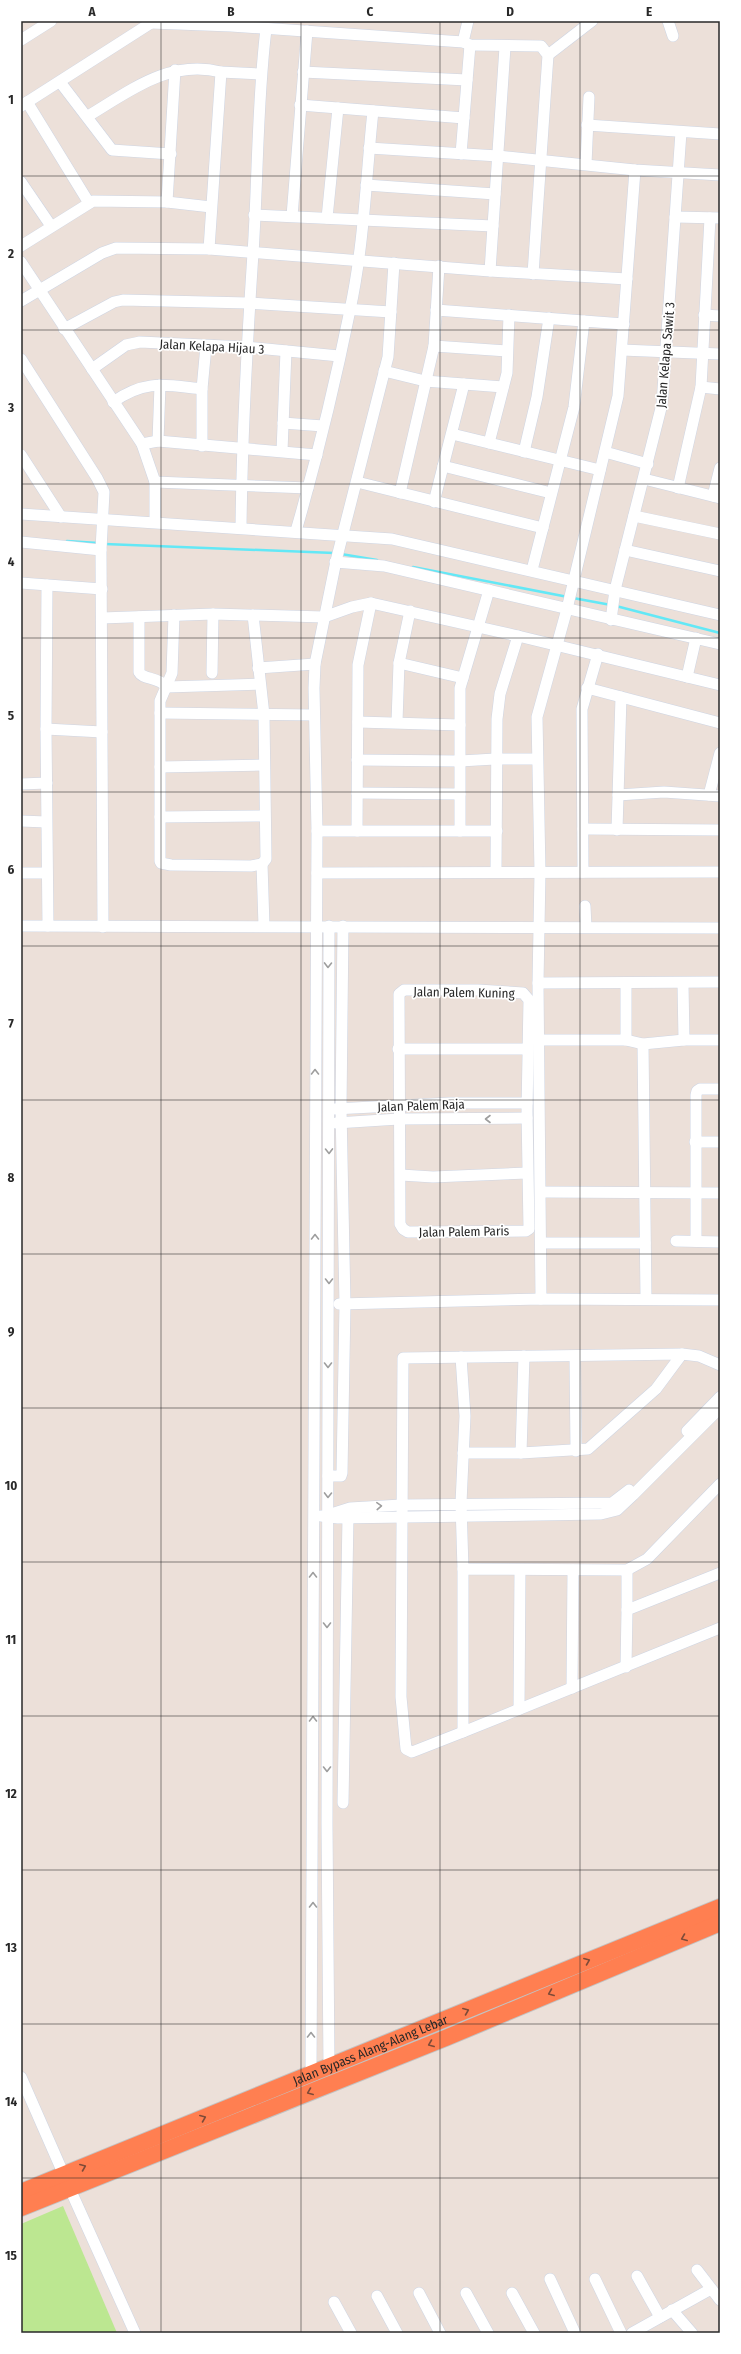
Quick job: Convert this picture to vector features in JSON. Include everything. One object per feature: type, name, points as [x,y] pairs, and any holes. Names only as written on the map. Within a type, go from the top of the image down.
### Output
[{"type":"highway","name":"Jalan Bypass Alang-Alang Lebar","points":[[21,2208],[311,2074],[720,1907]]},
{"type":"highway","name":"Jalan Bypass Alang-Alang Lebar","points":[[21,2192],[69,2186],[448,2037],[720,1923]]},
{"type":"street","points":[[21,40],[51,21]]},
{"type":"street","points":[[548,55],[592,21]]},
{"type":"street","points":[[668,21],[673,36]]},
{"type":"street","points":[[89,203],[24,104],[152,22],[235,23],[266,29],[505,47],[537,45],[544,48],[548,55],[533,274]]},
{"type":"street","points":[[461,154],[467,80],[467,44],[469,22]]},
{"type":"street","points":[[241,528],[242,448],[248,304],[253,252],[261,74],[266,29]]},
{"type":"street","points":[[292,216],[307,31]]},
{"type":"street","points":[[490,271],[505,47]]},
{"type":"street","points":[[88,116],[148,81],[175,70],[189,68],[221,72],[261,74]]},
{"type":"street","points":[[167,202],[175,70]]},
{"type":"street","points":[[209,249],[221,72]]},
{"type":"street","points":[[303,72],[467,80]]},
{"type":"street","points":[[60,82],[88,116],[106,144],[115,152],[171,154]]},
{"type":"street","points":[[586,164],[589,97]]},
{"type":"street","points":[[300,105],[464,118]]},
{"type":"street","points":[[328,218],[338,108]]},
{"type":"street","points":[[296,531],[317,455],[350,310],[363,220],[372,111]]},
{"type":"street","points":[[587,125],[720,134]]},
{"type":"street","name":"Jalan Kelapa Sawit 3","points":[[611,616],[625,550],[662,404],[681,132]]},
{"type":"street","points":[[369,148],[498,156],[586,164],[592,167],[720,175]]},
{"type":"street","points":[[541,1299],[538,1040],[540,872],[536,760],[537,717],[568,606],[618,396],[635,170]]},
{"type":"street","points":[[21,182],[51,226]]},
{"type":"street","points":[[366,185],[495,194]]},
{"type":"street","points":[[21,246],[89,203],[167,202],[211,207]]},
{"type":"street","points":[[254,215],[493,226]]},
{"type":"street","points":[[675,217],[715,218],[704,315],[701,387],[678,488]]},
{"type":"street","points":[[21,301],[109,249],[209,249],[490,271],[628,279]]},
{"type":"street","points":[[21,262],[64,329],[142,444],[156,482],[155,522]]},
{"type":"street","points":[[311,2074],[314,1110],[317,873],[314,715],[315,664],[335,562],[388,357],[394,263]]},
{"type":"street","points":[[400,493],[434,346],[439,266]]},
{"type":"street","points":[[64,329],[118,301],[248,304],[391,312]]},
{"type":"street","points":[[436,310],[624,324]]},
{"type":"street","points":[[489,443],[506,373],[509,315]]},
{"type":"street","points":[[704,315],[720,316]]},
{"type":"street","points":[[524,452],[537,397],[549,318]]},
{"type":"street","points":[[532,570],[559,460],[574,407],[584,321]]},
{"type":"street","name":"Jalan Kelapa Hijau 3","points":[[92,369],[118,350],[132,342],[246,347],[339,356]]},
{"type":"street","points":[[202,446],[202,389],[206,346]]},
{"type":"street","points":[[434,346],[507,351]]},
{"type":"street","points":[[622,350],[720,354]]},
{"type":"street","points":[[282,451],[286,351]]},
{"type":"street","points":[[21,359],[104,492],[101,522],[102,927]]},
{"type":"street","points":[[384,371],[425,381],[503,387]]},
{"type":"street","points":[[434,502],[464,384]]},
{"type":"street","points":[[113,402],[140,387],[160,385],[202,389]]},
{"type":"street","points":[[158,441],[160,385]]},
{"type":"street","points":[[701,387],[720,388]]},
{"type":"street","points":[[283,423],[323,426]]},
{"type":"street","points":[[452,434],[600,470]]},
{"type":"street","points":[[142,444],[158,441],[317,455]]},
{"type":"street","points":[[605,452],[648,464]]},
{"type":"street","points":[[22,461],[61,517]]},
{"type":"street","points":[[443,466],[551,493]]},
{"type":"street","points":[[644,479],[716,497],[720,468]]},
{"type":"street","points":[[156,482],[308,488]]},
{"type":"street","points":[[356,482],[543,528]]},
{"type":"street","points":[[21,514],[101,522],[155,522],[296,531],[342,537],[410,541],[532,570],[573,586],[720,615]]},
{"type":"street","points":[[634,516],[720,534]]},
{"type":"street","points":[[21,542],[101,547]]},
{"type":"street","points":[[625,550],[720,571]]},
{"type":"street","points":[[335,562],[384,566],[568,606],[720,644]]},
{"type":"street","points":[[21,583],[102,589]]},
{"type":"street","points":[[47,585],[46,874],[48,926]]},
{"type":"street","points":[[460,831],[460,688],[489,590]]},
{"type":"street","points":[[102,618],[213,614],[324,617],[352,607],[370,603],[598,654],[687,678],[720,685]]},
{"type":"street","points":[[357,831],[358,665],[370,603]]},
{"type":"street","points":[[397,722],[399,663],[410,611]]},
{"type":"street","points":[[212,672],[213,614]]},
{"type":"street","points":[[253,615],[264,716],[264,816],[266,859],[262,864],[264,926]]},
{"type":"street","points":[[174,616],[172,673],[161,695],[160,714],[159,853],[162,863],[171,865],[262,864]]},
{"type":"street","points":[[139,617],[138,672],[142,676],[159,680],[166,687],[260,684]]},
{"type":"street","points":[[496,872],[497,831],[495,758],[500,694],[518,636]]},
{"type":"street","points":[[687,678],[696,638]]},
{"type":"street","points":[[583,872],[582,709],[598,654]]},
{"type":"street","points":[[399,663],[463,678]]},
{"type":"street","points":[[258,668],[315,664]]},
{"type":"street","points":[[587,688],[720,723]]},
{"type":"street","points":[[617,830],[621,697]]},
{"type":"street","points":[[160,714],[264,716],[314,715]]},
{"type":"street","points":[[358,722],[460,725]]},
{"type":"street","points":[[46,729],[102,732]]},
{"type":"street","points":[[618,794],[664,792],[714,795],[720,753]]},
{"type":"street","points":[[357,760],[460,762],[495,758],[536,760]]},
{"type":"street","points":[[160,767],[264,765]]},
{"type":"street","points":[[21,784],[47,784]]},
{"type":"street","points":[[357,793],[460,794]]},
{"type":"street","points":[[160,817],[264,816]]},
{"type":"street","points":[[21,821],[46,822]]},
{"type":"street","points":[[583,829],[720,830]]},
{"type":"street","points":[[317,831],[497,831]]},
{"type":"street","points":[[317,873],[720,872]]},
{"type":"street","points":[[21,873],[46,874]]},
{"type":"street","points":[[585,906],[586,927]]},
{"type":"street","points":[[21,926],[540,926],[720,928]]},
{"type":"street","points":[[329,926],[328,1123],[330,1304],[327,1516],[329,2067]]},
{"type":"street","points":[[328,1476],[341,1476],[342,1473],[345,1304],[341,1109],[343,926]]},
{"type":"street","points":[[538,983],[683,984],[720,982]]},
{"type":"street","points":[[626,984],[626,1040]]},
{"type":"street","points":[[683,984],[684,1040]]},
{"type":"street","name":"Jalan Palem Kuning","points":[[398,1049],[398,994],[400,991],[478,990],[523,993],[527,996],[529,1000],[528,1049]]},
{"type":"street","points":[[538,1040],[626,1040],[643,1044],[684,1040],[720,1040]]},
{"type":"street","points":[[643,1044],[646,1299]]},
{"type":"street","points":[[398,1049],[528,1049],[527,1173],[433,1176],[401,1175],[398,1049]]},
{"type":"street","points":[[696,1241],[695,1142],[697,1091],[700,1089],[720,1089]]},
{"type":"street","name":"Jalan Palem Raja","points":[[314,1110],[399,1105],[527,1103]]},
{"type":"street","name":"Jalan Palem Raja","points":[[315,1124],[399,1119],[527,1118]]},
{"type":"street","points":[[695,1142],[720,1142]]},
{"type":"street","name":"Jalan Palem Paris","points":[[401,1175],[400,1224],[403,1229],[408,1232],[526,1231],[530,1225],[527,1173]]},
{"type":"street","points":[[540,1192],[645,1194],[720,1193]]},
{"type":"street","points":[[676,1241],[720,1242]]},
{"type":"street","points":[[541,1243],[645,1243]]},
{"type":"street","points":[[314,1304],[541,1299],[720,1300]]},
{"type":"street","points":[[463,1453],[522,1453],[576,1451],[588,1449],[656,1389],[682,1354]]},
{"type":"street","points":[[720,1365],[699,1356],[682,1354],[576,1357],[524,1356],[403,1358],[401,1697],[406,1749],[412,1752],[720,1628]]},
{"type":"street","points":[[522,1453],[524,1356]]},
{"type":"street","points":[[461,1357],[465,1416],[461,1503],[463,1569],[463,1732]]},
{"type":"street","points":[[576,1357],[576,1451]]},
{"type":"street","points":[[327,1516],[350,1508],[402,1505],[461,1503],[612,1503],[640,1480],[720,1397]]},
{"type":"street","points":[[313,1516],[348,1517],[601,1514],[617,1510],[720,1408]]},
{"type":"street","points":[[463,1569],[626,1570],[647,1559],[720,1484]]},
{"type":"street","points":[[597,1503],[601,1514]]},
{"type":"street","points":[[343,1803],[345,1744],[344,1646],[348,1517]]},
{"type":"street","points":[[519,1709],[520,1570]]},
{"type":"street","points":[[572,1688],[573,1570]]},
{"type":"street","points":[[626,1570],[626,1667]]},
{"type":"street","points":[[627,1610],[720,1573]]},
{"type":"street","points":[[313,1643],[327,1646],[344,1646]]},
{"type":"street","points":[[327,1745],[345,1744]]},
{"type":"street","points":[[21,2077],[135,2333]]},
{"type":"street","points":[[697,2270],[720,2300]]},
{"type":"street","points":[[637,2276],[660,2317]]},
{"type":"street","points":[[550,2279],[575,2333]]},
{"type":"street","points":[[595,2279],[621,2333]]},
{"type":"street","points":[[632,2333],[711,2289]]},
{"type":"street","points":[[419,2293],[440,2333]]},
{"type":"street","points":[[466,2293],[488,2333]]},
{"type":"street","points":[[512,2293],[534,2333]]},
{"type":"street","points":[[377,2296],[397,2333]]},
{"type":"street","points":[[334,2302],[351,2333]]},
{"type":"street","points":[[672,2310],[692,2333]]},
{"type":"green space","points":[[63,2206],[117,2333],[21,2333],[21,2224]]},
{"type":"waterway","points":[[67,541],[98,543]]},
{"type":"waterway","points":[[105,544],[334,553]]},
{"type":"waterway","points":[[341,554],[377,560]]},
{"type":"waterway","points":[[413,567],[568,597]]},
{"type":"waterway","points":[[573,598],[611,605]]},
{"type":"waterway","points":[[616,606],[720,633]]}]
